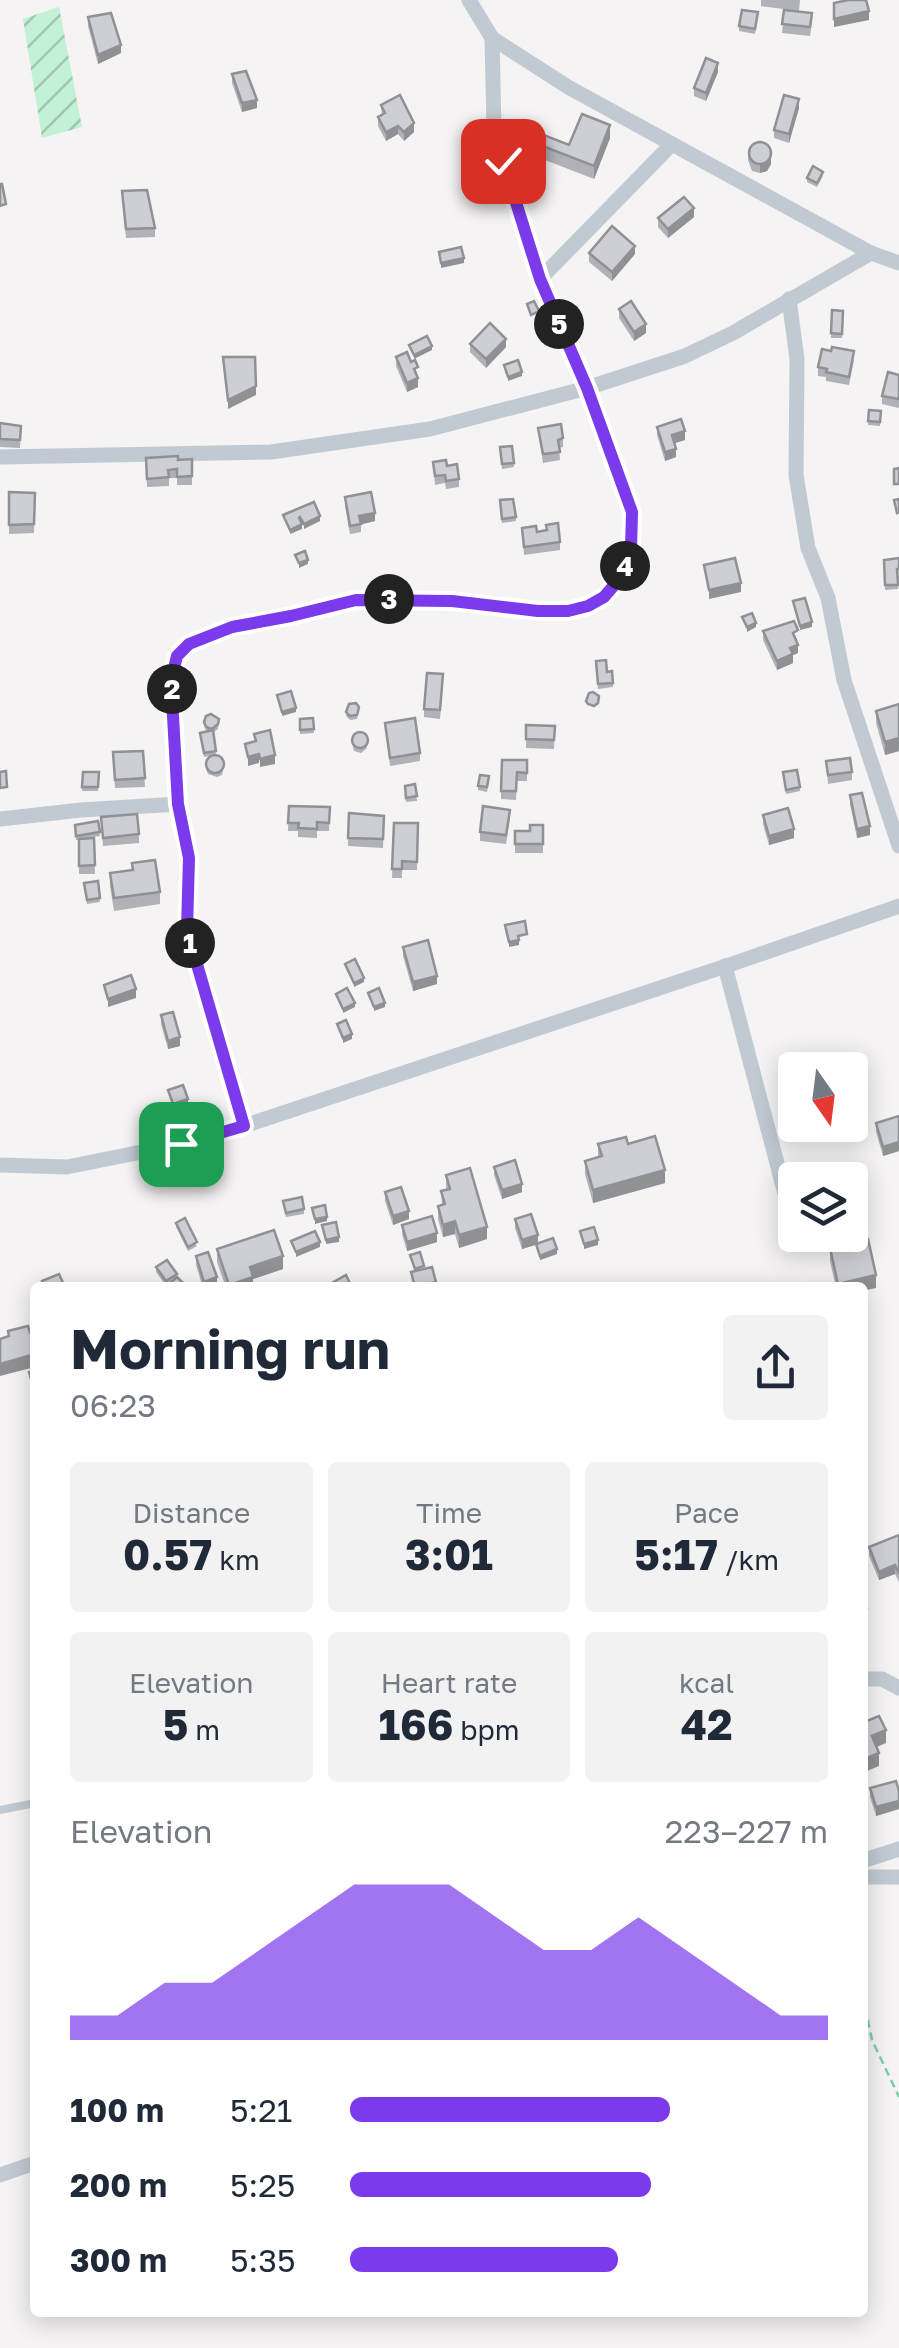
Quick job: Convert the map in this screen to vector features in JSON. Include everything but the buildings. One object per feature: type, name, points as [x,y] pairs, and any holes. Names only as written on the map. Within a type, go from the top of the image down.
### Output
[{"type":"street","points":[[469,0],[492,38],[568,87],[871,253],[899,263]]},
{"type":"street","points":[[244,1126],[187,930],[189,858],[178,804],[171,681],[177,656],[189,644],[232,627],[356,600],[452,601],[568,611],[604,597],[622,576],[631,549],[632,512],[587,388],[540,279],[494,128],[492,38]]},
{"type":"street","points":[[540,279],[672,144]]},
{"type":"street","points":[[0,457],[271,452],[430,429],[587,388],[686,356],[871,253]]},
{"type":"street","points":[[789,299],[797,359],[796,474],[808,548],[828,598],[844,680],[899,846]]},
{"type":"street","points":[[0,820],[178,804]]},
{"type":"street","points":[[0,1165],[67,1167],[181,1144],[244,1126],[899,906]]},
{"type":"street","points":[[725,966],[778,1167]]},
{"type":"street","points":[[868,1678],[882,1678],[899,1688]]},
{"type":"street","points":[[868,1859],[899,1849]]},
{"type":"street","points":[[868,1877],[899,1876]]},
{"type":"street","points":[[0,2175],[30,2164]]},
{"type":"lane","points":[[0,1810],[30,1804]]},
{"type":"path","points":[[868,2021],[872,2040],[899,2097]]},
{"type":"green space","points":[[59,7],[82,127],[42,138],[23,19]]},
{"type":"route","points":[[181,1144],[244,1126],[187,930],[189,858],[178,804],[171,681],[177,656],[189,644],[232,627],[356,600],[452,601],[568,611],[604,597],[622,576],[631,549],[632,512],[587,388],[540,279],[503,161]]}]
